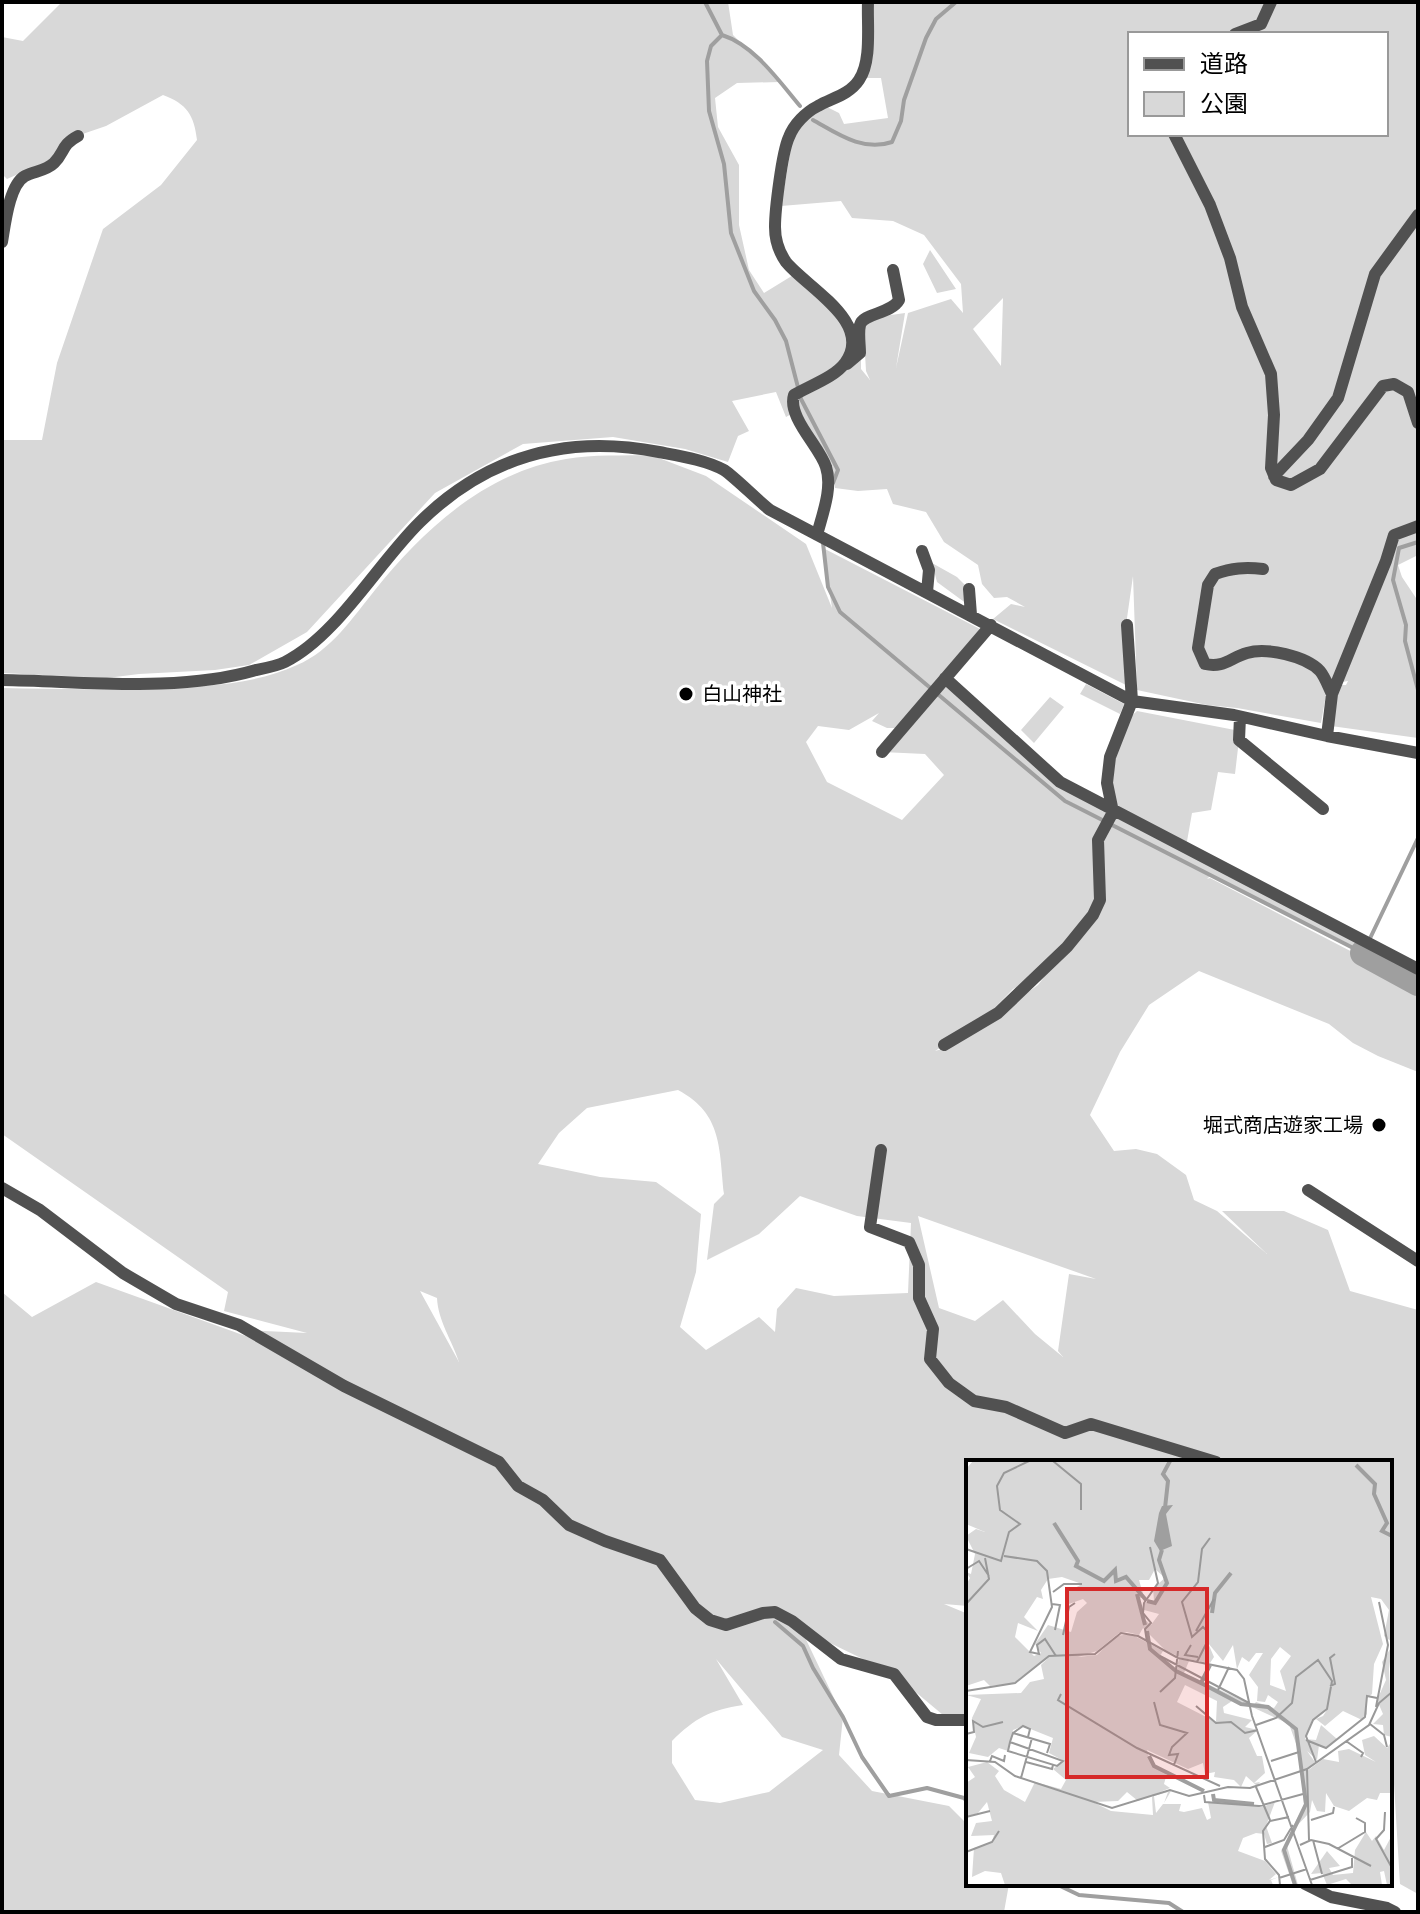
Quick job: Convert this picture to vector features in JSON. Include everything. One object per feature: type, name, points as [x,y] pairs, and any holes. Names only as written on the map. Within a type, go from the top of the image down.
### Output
[{"type":"street","points":[[844,365],[850,355],[852,340],[849,326],[838,311],[786,261],[776,241],[775,223],[787,140],[794,127],[807,113],[845,94],[860,79],[865,62],[868,2]]},
{"type":"street","points":[[1240,32],[1261,24],[1271,2]]},
{"type":"street","points":[[2,242],[17,184],[23,177],[46,169],[55,162],[65,143],[78,136]]},
{"type":"street","points":[[1175,136],[1210,205],[1230,258],[1242,307],[1271,374],[1274,415],[1271,468],[1276,480],[1291,485],[1320,469],[1383,386],[1394,384],[1408,392],[1418,423]]},
{"type":"street","points":[[1274,476],[1308,440],[1338,398],[1375,274],[1418,215]]},
{"type":"street","points":[[823,538],[828,478],[826,466],[795,412],[792,401],[795,395],[853,361],[860,353],[860,325],[863,319],[890,310],[899,300],[893,270]]},
{"type":"street","points":[[2,680],[207,681],[285,662],[315,642],[418,523],[448,497],[523,455],[551,449],[613,447],[643,449],[724,471],[770,510],[1132,701],[1240,717],[1418,753]]},
{"type":"street","points":[[1327,736],[1332,694],[1394,535],[1418,526]]},
{"type":"street","points":[[922,551],[929,570],[927,592]]},
{"type":"street","points":[[1263,569],[1232,569],[1215,574],[1208,585],[1198,648],[1205,664],[1217,666],[1247,653],[1268,650],[1312,664],[1322,674],[1332,694]]},
{"type":"street","points":[[969,589],[971,615]]},
{"type":"street","points":[[882,752],[991,625]]},
{"type":"street","points":[[944,1045],[998,1013],[1067,947],[1093,915],[1100,900],[1098,840],[1112,814],[1107,783],[1110,757],[1132,701],[1127,625]]},
{"type":"street","points":[[943,680],[1060,782],[1112,814],[1418,969]]},
{"type":"street","points":[[1240,717],[1239,740],[1323,809]]},
{"type":"street","points":[[881,1150],[870,1227],[909,1242],[919,1265],[919,1298],[933,1329],[930,1359],[949,1383],[974,1401],[1006,1407],[1065,1433],[1091,1424],[1209,1460]]},
{"type":"street","points":[[2,1188],[40,1210],[123,1273],[176,1304],[239,1325],[344,1386],[499,1462],[518,1486],[543,1500],[569,1525],[660,1560],[695,1608],[710,1620],[726,1625],[775,1612],[792,1621],[841,1659],[894,1674],[927,1717],[966,1720]]},
{"type":"street","points":[[1308,1190],[1418,1261]]},
{"type":"street","points":[[1309,1886],[1331,1897],[1395,1912]]},
{"type":"green space","points":[[62,2],[728,2],[733,35],[780,82],[737,83],[715,98],[718,127],[739,165],[739,225],[749,270],[764,293],[795,274],[833,308],[849,341],[850,355],[804,390],[861,360],[861,369],[870,380],[866,371],[863,319],[905,313],[896,368],[908,313],[951,299],[963,313],[961,284],[924,235],[893,221],[852,218],[841,201],[781,206],[793,137],[809,118],[825,106],[839,113],[844,124],[888,118],[881,78],[864,78],[872,2],[1418,2],[1418,555],[1398,565],[1418,601],[1418,738],[1331,726],[1339,685],[1346,685],[1348,681],[1325,685],[1321,723],[1207,705],[1137,690],[1133,576],[1127,618],[1128,686],[993,619],[1011,604],[1025,607],[1007,597],[994,598],[982,584],[978,565],[944,542],[926,512],[893,504],[887,489],[858,491],[835,488],[833,472],[795,412],[786,417],[776,392],[732,401],[749,431],[738,436],[728,462],[685,449],[613,437],[523,444],[435,493],[307,632],[249,665],[107,678],[2,673],[2,440],[42,440],[57,363],[103,229],[161,185],[197,140],[188,112],[178,102],[163,95],[106,126],[68,139],[51,163],[7,179],[2,174],[2,37],[23,41]],"holes":[[[1003,298],[1001,366],[973,329]]]},
{"type":"green space","points":[[930,250],[956,289],[937,293],[923,264]]},
{"type":"green space","points":[[651,455],[706,476],[806,544],[832,608],[823,548],[980,629],[945,674],[1032,758],[1112,812],[1118,744],[1129,720],[1137,711],[1240,731],[1235,774],[1218,772],[1211,810],[1192,813],[1186,847],[1418,971],[1418,1072],[1353,1043],[1329,1024],[1199,971],[1149,1005],[1120,1052],[1090,1115],[1114,1151],[1136,1149],[1157,1154],[1186,1175],[1194,1200],[1217,1211],[1267,1254],[1222,1211],[1284,1211],[1328,1230],[1350,1291],[1418,1310],[1418,1894],[1400,1884],[1392,1784],[1392,1460],[966,1460],[966,1606],[944,1604],[966,1613],[966,1720],[949,1720],[894,1674],[801,1629],[843,1717],[839,1755],[872,1791],[949,1806],[966,1823],[966,1886],[1009,1886],[1004,1912],[2,1912],[2,1292],[32,1317],[96,1282],[265,1343],[246,1330],[307,1333],[224,1311],[228,1292],[2,1134],[2,688],[191,687],[227,684],[280,672],[309,659],[331,642],[394,567],[459,506],[509,476],[566,459]],"holes":[[[879,713],[872,721],[887,728],[900,728],[882,752],[925,754],[944,775],[902,820],[827,782],[806,742],[818,726],[849,730]],[[1055,794],[1154,847],[1066,803]],[[1155,848],[1345,942],[1360,956],[1207,879],[1210,876]],[[1082,928],[1038,985],[953,1046],[935,1051],[980,1023],[1013,989],[1042,971]],[[678,1090],[703,1110],[716,1134],[724,1194],[714,1204],[707,1260],[759,1234],[800,1196],[857,1216],[911,1223],[908,1293],[834,1296],[796,1288],[777,1309],[775,1332],[759,1317],[706,1350],[680,1327],[696,1272],[701,1214],[656,1182],[600,1177],[538,1164],[559,1133],[587,1108]],[[918,1216],[1096,1279],[1069,1274],[1058,1351],[1063,1357],[1035,1334],[1003,1300],[975,1321],[939,1308]],[[420,1291],[437,1298],[443,1323],[459,1362]],[[716,1659],[782,1737],[823,1750],[769,1792],[720,1803],[695,1800],[672,1763],[672,1741],[704,1716],[743,1705]]]},
{"type":"green space","points":[[932,563],[957,577],[969,589],[967,604],[937,582]]},
{"type":"green space","points":[[1086,684],[1124,704],[1120,714],[1080,694]]},
{"type":"green space","points":[[1050,697],[1064,707],[1034,743],[1021,730]]},
{"type":"waterway","points":[[705,2],[722,35],[755,55],[800,106]]},
{"type":"waterway","points":[[813,120],[861,143],[892,142],[926,38],[936,19],[956,2]]},
{"type":"waterway","points":[[722,35],[711,46],[707,61],[709,111],[724,164],[731,233],[754,291],[786,341],[801,399],[838,470],[833,483]]},
{"type":"waterway","points":[[1418,542],[1399,548],[1393,580],[1406,625],[1405,641],[1418,690]]},
{"type":"waterway","points":[[823,543],[828,587],[840,612],[1065,801],[1363,953],[1418,838]]},
{"type":"waterway","points":[[1363,953],[1418,983]]},
{"type":"waterway","points":[[775,1622],[803,1646],[862,1757],[889,1796],[927,1788],[966,1800]]},
{"type":"waterway","points":[[1060,1886],[1079,1895],[1169,1903],[1183,1912]]},
{"type":"place","name":"白山神社","points":[[686,694]]},
{"type":"place","name":"堀式商店遊家工場","points":[[1379,1125]]}]
